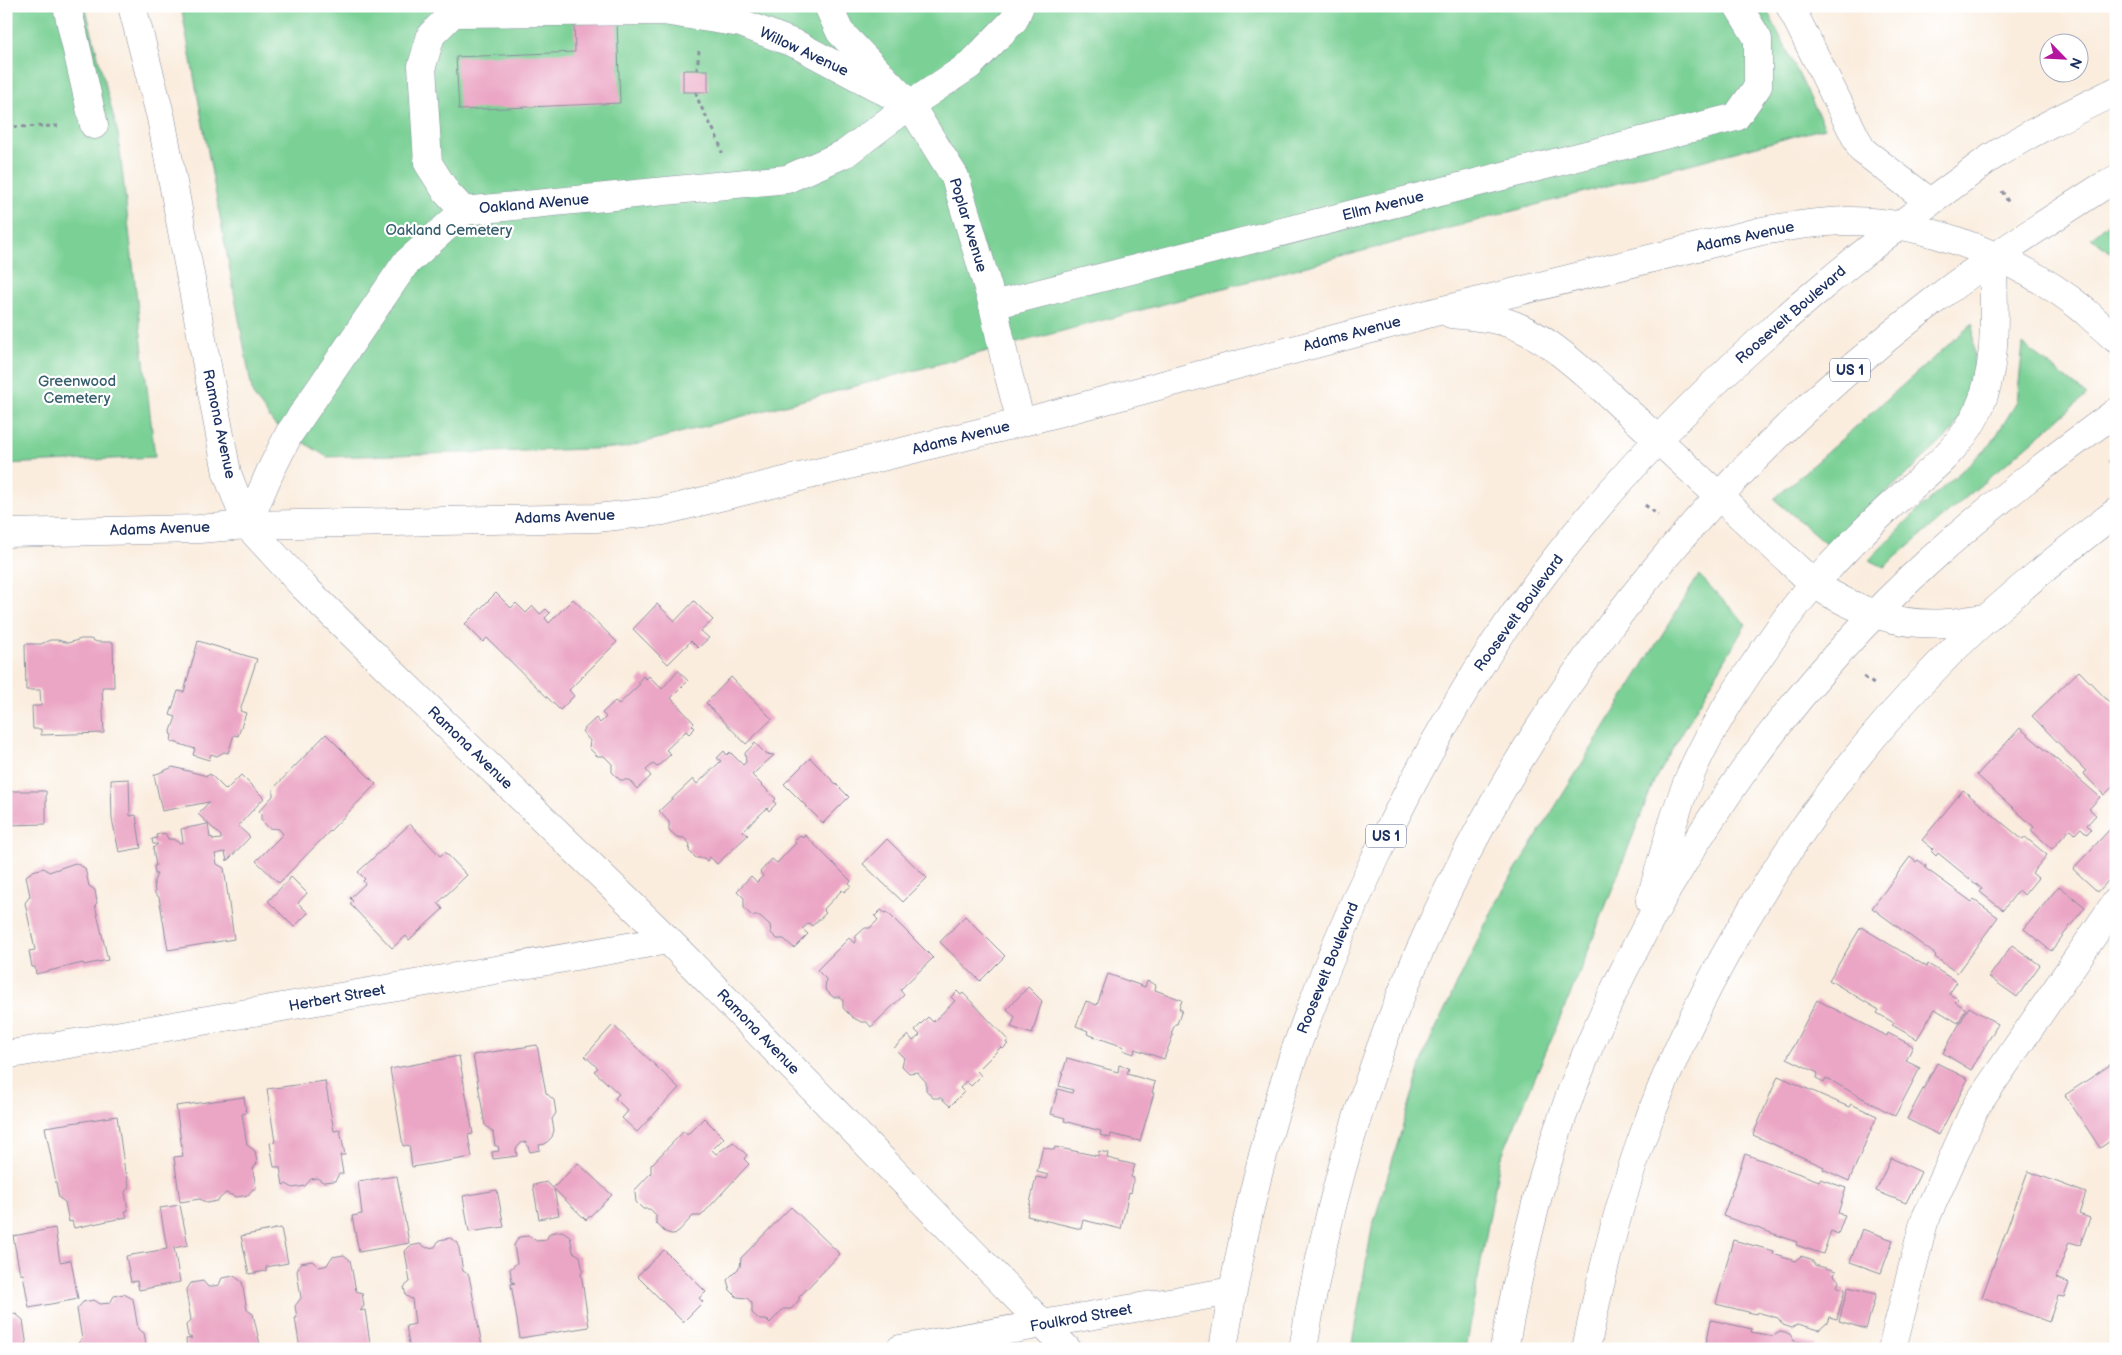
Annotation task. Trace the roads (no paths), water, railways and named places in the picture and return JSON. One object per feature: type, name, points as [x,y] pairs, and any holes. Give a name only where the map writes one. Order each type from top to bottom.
[{"type":"main road","points":[[67,6],[94,125]]},
{"type":"main road","name":"Ramona Avenue","points":[[132,6],[161,118],[227,473],[247,525],[304,586],[668,940],[1067,1349]]},
{"type":"main road","name":"Poplar Avenue","points":[[828,6],[840,32],[910,105],[955,177],[993,305],[1021,422]]},
{"type":"main road","name":"Oakland AVenue","points":[[247,525],[289,434],[405,264],[464,211],[787,179],[846,153],[910,105],[970,64],[1014,20],[1020,6]]},
{"type":"main road","name":"Ellm Avenue","points":[[993,305],[1736,116],[1758,86],[1758,39],[1738,6]]},
{"type":"main road","points":[[1790,6],[1862,150],[1930,202]]},
{"type":"main road","points":[[452,10],[431,34],[422,66],[428,163],[447,193],[464,211]]},
{"type":"main road","name":"Willow Avenue","points":[[452,10],[663,11],[740,23],[798,45],[910,105]]},
{"type":"main road","name":"Roosevelt Boulevard","points":[[1223,1349],[1232,1291],[1261,1161],[1301,1034],[1335,946],[1421,765],[1498,639],[1579,531],[1617,484],[1738,360],[1791,313],[1897,225],[1991,156],[2116,91]]},
{"type":"main road","name":"US 1","points":[[1303,1349],[1309,1312],[1338,1180],[1357,1114],[1404,985],[1432,923],[1493,805],[1529,743],[1561,694],[1623,610],[1682,537],[1781,432],[1848,372],[1929,304],[1993,256],[2100,188],[2116,180]]},
{"type":"main road","name":"Adams Avenue","points":[[6,533],[247,525],[596,518],[663,512],[1021,422],[1435,312],[1796,225],[1847,221],[1897,225],[1945,238],[1993,256],[2040,280],[2084,310],[2116,339]]},
{"type":"main road","points":[[1634,950],[1692,771],[1714,726],[1784,621],[1814,584],[1869,526],[1949,452],[1977,414],[1991,370],[1993,348],[1993,256]]},
{"type":"main road","points":[[1435,312],[1479,316],[1508,323],[1537,337],[1567,358],[1814,584],[1842,602],[1874,615],[1910,622],[1946,624],[1989,617]]},
{"type":"main road","points":[[1504,1349],[1515,1293],[1545,1173],[1585,1059],[1634,950],[1694,847],[1761,749],[1816,679],[1874,615],[1924,565],[1978,517],[2116,412]]},
{"type":"main road","points":[[1586,1349],[1622,1197],[1660,1090],[1683,1040],[1734,941],[1793,844],[1859,756],[1903,704],[1945,659],[2035,576],[2116,512]]},
{"type":"main road","points":[[1892,1349],[1924,1222],[1975,1108],[2116,902]]},
{"type":"main road","name":"Herbert Street","points":[[6,1055],[668,940]]},
{"type":"main road","name":"Foulkrod Street","points":[[900,1349],[1232,1291]]},
{"type":"park label","name":"Oakland Cemetery","points":[[449,230]]},
{"type":"park label","name":"Greenwood Cemetery","points":[[77,390]]}]
